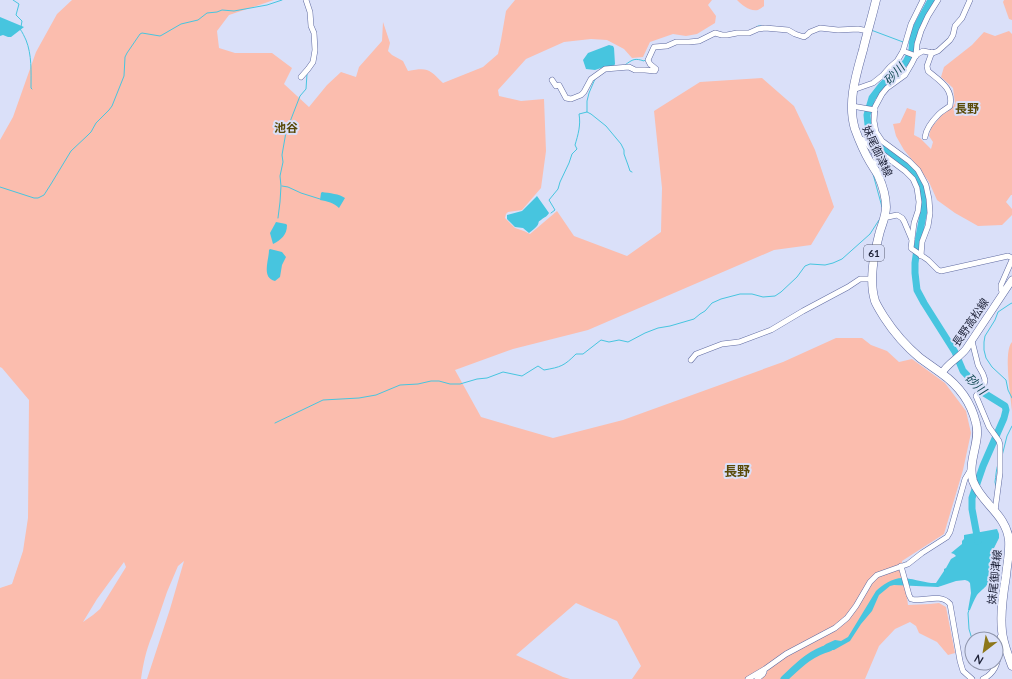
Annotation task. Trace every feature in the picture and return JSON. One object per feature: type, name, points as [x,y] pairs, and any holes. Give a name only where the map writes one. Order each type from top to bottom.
[{"type":"main road","name":"妹尾御津線","points":[[876,0],[853,90],[852,106],[852,117],[855,128],[869,161],[878,174],[883,188],[886,206],[874,252],[872,268],[875,301],[884,318],[913,352],[952,381],[961,391],[974,415],[978,432],[971,468],[972,478],[979,492],[1003,522],[1008,539],[1008,556],[1001,611],[1002,631]]},
{"type":"main road","name":"長野高松線","points":[[942,373],[946,366],[962,355],[1012,280]]},
{"type":"main road","name":"妹尾御津線","points":[[1004,641],[1012,666]]},
{"type":"street","points":[[301,77],[308,69],[314,58],[316,41],[306,0]]},
{"type":"street","points":[[853,90],[873,83],[897,61],[903,51],[911,24],[923,0]]},
{"type":"street","points":[[916,55],[917,44],[921,31],[938,0]]},
{"type":"street","points":[[921,256],[922,242],[928,226],[930,213],[930,199],[926,185],[918,170],[879,137],[876,132],[874,120],[875,107],[882,94],[905,74],[916,55],[923,50],[932,52],[938,51],[950,40],[955,26],[962,18],[970,0]]},
{"type":"street","points":[[552,80],[556,86],[559,85],[566,98],[571,99],[581,95],[591,79],[602,70],[629,67],[635,70],[655,71],[656,69],[648,60],[654,47],[676,42],[699,41],[715,33],[722,35],[749,33],[765,28],[788,30],[804,37],[810,32],[820,28],[838,30],[858,29],[868,31]]},
{"type":"street","points":[[903,51],[916,55]]},
{"type":"street","points":[[926,137],[926,133],[939,113],[950,106],[951,102],[949,90],[928,71],[927,66],[932,52]]},
{"type":"street","points":[[852,106],[875,110]]},
{"type":"street","points":[[859,138],[864,140],[874,152],[876,160],[874,169]]},
{"type":"street","points":[[874,152],[881,154],[906,171],[913,179],[917,188],[919,202],[914,223],[911,248],[928,260],[936,269],[941,271],[1010,256],[1012,260],[1000,288],[1002,294]]},
{"type":"street","points":[[884,216],[888,217],[897,215],[902,218],[912,240]]},
{"type":"street","points":[[691,360],[696,354],[722,344],[739,342],[771,330],[860,279],[872,279]]},
{"type":"street","points":[[972,341],[978,365],[984,377],[984,382],[976,396],[989,427],[999,441],[1000,445],[995,511]]},
{"type":"street","points":[[748,679],[765,670],[786,654],[835,628],[847,618],[873,578],[877,575],[913,560],[947,537],[950,532],[965,480],[971,468]]},
{"type":"street","points":[[901,566],[912,599],[919,600],[938,598],[947,601],[950,604],[963,672],[972,679]]},
{"type":"street","points":[[757,679],[765,670]]},
{"type":"street","points":[[983,679],[990,675],[993,671]]},
{"type":"shaded area","points":[[72,0],[274,0],[229,15],[217,31],[219,48],[235,53],[272,53],[292,68],[284,84],[309,107],[327,85],[341,72],[356,77],[359,67],[382,41],[383,22],[390,43],[388,51],[403,61],[408,71],[420,69],[428,70],[443,83],[483,67],[498,54],[506,11],[515,0],[712,0],[708,5],[716,16],[715,23],[697,34],[686,36],[673,34],[650,42],[643,57],[632,58],[624,49],[607,40],[591,39],[564,42],[526,59],[498,90],[499,96],[521,101],[544,99],[546,151],[541,188],[522,210],[508,212],[505,218],[515,228],[530,234],[557,211],[574,236],[627,256],[661,232],[662,188],[654,111],[700,82],[762,78],[794,106],[815,150],[834,207],[811,245],[774,250],[588,330],[513,349],[455,370],[481,417],[553,438],[623,420],[783,362],[836,338],[862,338],[871,345],[887,351],[899,362],[912,359],[945,383],[966,411],[971,433],[963,470],[944,534],[902,561],[908,605],[939,603],[946,607],[955,653],[948,655],[937,642],[919,633],[916,626],[910,622],[895,629],[879,646],[865,679],[632,679],[641,666],[617,621],[576,603],[516,655],[570,679],[147,679],[184,561],[178,566],[167,592],[146,652],[141,679],[0,679],[0,588],[12,584],[23,551],[28,518],[29,400],[0,367],[0,140],[13,117],[36,52],[57,14]],"holes":[[[124,562],[126,567],[100,609],[83,622],[97,599]]]},
{"type":"shaded area","points":[[737,0],[764,0],[764,6],[758,10],[752,10]]},
{"type":"shaded area","points":[[1004,0],[1012,0],[1012,20],[1009,19],[1003,2]]},
{"type":"shaded area","points":[[1009,31],[1012,34],[1012,195],[1006,202],[1012,209],[1012,215],[1002,225],[978,226],[955,213],[937,200],[929,182],[904,150],[896,136],[893,124],[900,123],[907,108],[916,111],[914,135],[920,138],[931,149],[933,142],[929,136],[931,128],[942,115],[952,108],[955,103],[953,88],[941,77],[944,67],[972,45],[984,32],[995,36]]},
{"type":"shaded area","points":[[1012,342],[1012,411],[1008,355],[1009,347]]},
{"type":"water","points":[[0,17],[24,27],[11,37],[3,35],[0,36]]},
{"type":"water","points":[[609,45],[613,46],[614,48],[614,66],[595,70],[586,69],[583,60],[588,53]]},
{"type":"water","points":[[322,192],[345,198],[339,208],[330,202],[320,200]]},
{"type":"water","points":[[537,196],[549,213],[539,221],[537,226],[529,233],[523,228],[515,227],[507,219],[507,215],[522,211]]},
{"type":"water","points":[[276,222],[286,224],[287,229],[283,237],[273,244],[270,233]]},
{"type":"water","points":[[270,249],[282,252],[286,257],[282,265],[280,277],[275,281],[268,276],[267,273],[267,263]]},
{"type":"water","points":[[997,529],[999,538],[993,550],[992,565],[989,571],[990,576],[988,583],[977,595],[970,610],[968,610],[971,593],[970,583],[965,580],[956,581],[938,587],[890,586],[879,595],[872,611],[850,641],[834,650],[821,651],[820,649],[826,644],[835,640],[841,641],[848,637],[876,591],[881,586],[899,578],[936,583],[951,559],[956,556],[951,553],[962,544],[964,535]]},
{"type":"waterway","points":[[13,0],[19,4],[16,15],[22,21],[21,27]]},
{"type":"waterway","points":[[0,187],[34,198],[44,195],[71,151],[91,132],[96,123],[112,106],[124,76],[125,57],[140,34],[160,36],[181,24],[198,20],[207,13],[222,10],[234,11],[267,5],[282,0]]},
{"type":"waterway","name":"砂川","points":[[931,0],[916,28],[913,37],[912,50],[906,62],[882,85],[872,98],[867,115],[870,132],[875,141],[912,171],[923,194],[924,210],[915,263],[917,290],[955,352],[963,371],[984,393],[1005,406],[1006,410],[1004,418],[983,466],[972,498],[972,509],[978,541]]},
{"type":"waterway","points":[[755,28],[761,26]]},
{"type":"waterway","points":[[20,29],[26,40],[29,52],[32,89]]},
{"type":"waterway","points":[[871,30],[903,42]]},
{"type":"waterway","points":[[625,65],[630,61],[645,60]]},
{"type":"waterway","points":[[278,218],[281,186],[280,176],[286,132],[300,96],[306,89],[307,74]]},
{"type":"waterway","points":[[551,213],[555,210],[549,200],[558,189],[572,154],[577,149],[575,145],[578,134],[579,114],[587,112],[587,101],[595,79]]},
{"type":"waterway","points":[[587,112],[606,126],[621,144],[630,171],[632,172]]},
{"type":"waterway","name":"砂川","points":[[873,148],[875,141]]},
{"type":"waterway","points":[[873,174],[882,207]]},
{"type":"waterway","points":[[282,186],[320,199]]},
{"type":"waterway","points":[[275,423],[323,400],[359,398],[376,395],[400,385],[418,384],[431,381],[460,384],[487,378],[503,372],[522,376],[538,366],[544,370],[554,368],[565,364],[576,354],[583,354],[601,340],[609,342],[619,340],[628,342],[658,328],[694,319],[705,311],[712,303],[721,299],[740,294],[752,294],[763,297],[775,296],[797,277],[805,266],[810,264],[825,265],[842,259],[870,234],[879,220]]},
{"type":"waterway","points":[[1012,303],[998,312],[985,336],[984,342],[986,358],[992,367],[1006,380],[1008,390],[1012,398]]},
{"type":"waterway","points":[[1002,456],[1007,436],[1012,426]]},
{"type":"waterway","points":[[996,486],[995,482],[998,464]]},
{"type":"waterway","points":[[969,610],[970,631]]},
{"type":"waterway","name":"砂川","points":[[784,679],[810,657],[829,648]]},
{"type":"district","name":"長野","points":[[967,108]]},
{"type":"district","name":"池谷","points":[[286,127]]},
{"type":"district","name":"長野","points":[[737,471]]}]
